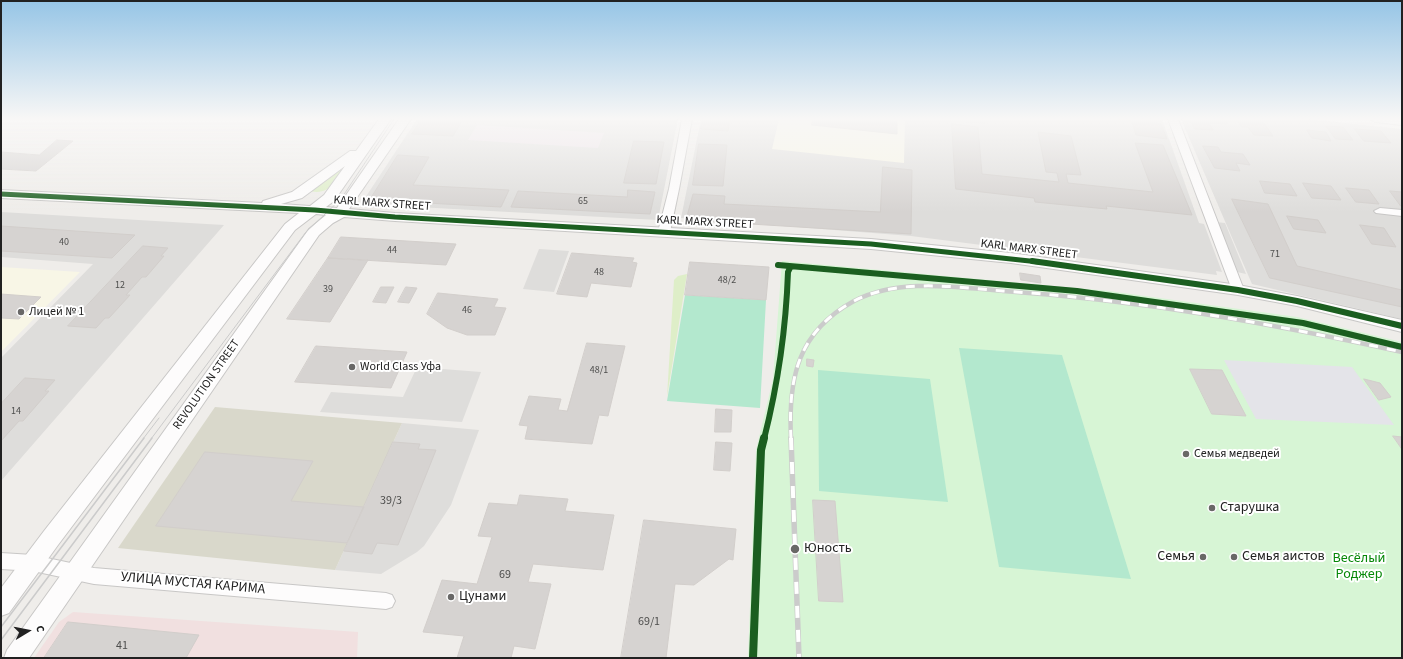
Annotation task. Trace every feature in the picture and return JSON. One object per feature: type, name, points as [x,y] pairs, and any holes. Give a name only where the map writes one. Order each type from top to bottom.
[{"type":"street","points":[[258,207],[297,195],[344,162],[358,150]]},
{"type":"street","points":[[1,606],[290,228],[329,198],[364,150]]},
{"type":"street","name":"REVOLUTION STREET","points":[[15,658],[314,232],[328,220],[339,214],[383,150]]},
{"type":"street","points":[[664,232],[681,150]]},
{"type":"street","points":[[1185,150],[1238,290]]},
{"type":"street","name":"KARL MARX STREET","points":[[1,194],[314,210],[339,214],[871,244],[947,251],[1011,258],[1238,290],[1297,301],[1402,326]]},
{"type":"street","points":[[1380,211],[1402,213]]},
{"type":"street","name":"УЛИЦА МУСТАЯ КАРИМА","points":[[1,561],[33,563],[94,576],[386,601]]},
{"type":"shaded area","points":[[397,150],[672,150],[658,220],[361,204]]},
{"type":"shaded area","points":[[695,150],[1173,150],[1199,223],[1204,224],[1222,272],[1216,271],[1217,275],[911,236],[681,218]]},
{"type":"shaded area","points":[[779,150],[904,150],[904,163]]},
{"type":"shaded area","points":[[1194,150],[1402,150],[1402,319],[1252,284]]},
{"type":"shaded area","points":[[1,212],[224,225],[1,481],[1,358],[93,264],[1,257]]},
{"type":"shaded area","points":[[1216,222],[1225,223],[1246,274],[1237,272]]},
{"type":"shaded area","points":[[539,249],[569,251],[554,292],[523,289]]},
{"type":"shaded area","name":"Лицей № 1","points":[[1,267],[80,272],[1,352]]},
{"type":"shaded area","points":[[1224,360],[1352,367],[1394,425],[1256,419]]},
{"type":"shaded area","points":[[417,367],[481,372],[462,422],[320,412],[331,392],[403,397]]},
{"type":"shaded area","points":[[215,407],[402,423],[335,570],[118,548]]},
{"type":"shaded area","points":[[402,423],[479,430],[451,505],[424,546],[417,552],[381,574],[335,570]]},
{"type":"shaded area","points":[[73,612],[358,632],[357,658],[34,658],[59,622]]},
{"type":"green space","points":[[347,165],[336,181],[328,189],[317,192],[310,191]]},
{"type":"green space","name":"Весёлый Роджер","points":[[782,261],[1109,291],[1297,317],[1402,342],[1402,658],[748,658],[756,450],[773,379]]},
{"type":"green space","points":[[687,274],[667,397],[674,280],[678,276]]},
{"type":"green space","points":[[685,295],[766,300],[760,408],[667,401]]},
{"type":"green space","points":[[959,348],[1062,355],[1131,579],[999,567]]},
{"type":"green space","points":[[818,370],[930,379],[948,502],[819,491]]},
{"type":"building","points":[[45,150],[62,150],[36,171],[1,169],[1,152],[39,155]]},
{"type":"building","points":[[632,150],[663,150],[656,184],[624,183]]},
{"type":"building","points":[[698,150],[727,150],[723,186],[693,185]]},
{"type":"building","points":[[954,150],[980,150],[982,174],[1059,182],[1057,173],[1046,172],[1042,150],[1075,150],[1081,175],[1066,174],[1068,183],[1153,192],[1137,150],[1165,150],[1192,215],[1106,206],[1107,209],[1035,202],[1034,198],[956,189]]},
{"type":"building","points":[[1205,150],[1220,150],[1221,152],[1243,154],[1250,165],[1236,163],[1240,171],[1215,168]]},
{"type":"building","points":[[398,155],[429,157],[413,185],[509,190],[501,207],[370,200]]},
{"type":"building","points":[[883,167],[912,170],[911,234],[686,220],[693,194],[725,196],[724,204],[880,212]]},
{"type":"building","points":[[1260,181],[1290,184],[1297,196],[1265,193]]},
{"type":"building","points":[[1303,183],[1331,186],[1341,200],[1312,198]]},
{"type":"building","points":[[1346,188],[1369,190],[1379,204],[1356,202]]},
{"type":"building","points":[[628,190],[655,192],[650,214],[511,207],[518,191],[627,197]]},
{"type":"building","points":[[1390,191],[1402,192],[1402,206],[1401,206]]},
{"type":"building","points":[[1232,199],[1268,204],[1297,266],[1402,290],[1402,307],[1270,278]]},
{"type":"building","points":[[1287,216],[1318,220],[1326,233],[1294,229]]},
{"type":"building","points":[[1360,225],[1384,228],[1396,247],[1372,244]]},
{"type":"building","points":[[1,226],[135,235],[112,258],[1,251]]},
{"type":"building","points":[[341,237],[456,244],[446,265],[328,258]]},
{"type":"building","points":[[143,246],[168,248],[161,256],[164,256],[146,277],[142,277],[126,295],[130,295],[109,318],[105,318],[96,328],[68,326]]},
{"type":"building","points":[[572,253],[634,258],[632,262],[637,263],[631,287],[591,283],[587,297],[557,294]]},
{"type":"building","points":[[328,258],[368,260],[330,322],[287,319]]},
{"type":"building","points":[[690,262],[769,267],[766,300],[685,295]]},
{"type":"building","points":[[1020,273],[1040,276],[1041,283],[1021,280]]},
{"type":"building","points":[[381,287],[394,287],[386,303],[373,302]]},
{"type":"building","points":[[406,287],[417,288],[409,303],[398,302]]},
{"type":"building","points":[[438,293],[498,299],[494,307],[506,308],[495,335],[467,335],[447,328],[427,314]]},
{"type":"building","points":[[1,294],[41,297],[19,319],[1,318]]},
{"type":"building","points":[[587,343],[625,346],[608,416],[599,415],[592,444],[525,439],[528,426],[519,425],[529,396],[561,399],[558,410],[567,411]]},
{"type":"building","name":"World Class Уфа","points":[[316,346],[407,352],[391,388],[295,382]]},
{"type":"building","points":[[807,359],[814,360],[813,367],[807,366]]},
{"type":"building","points":[[1190,369],[1222,370],[1246,416],[1212,414]]},
{"type":"building","points":[[25,378],[55,380],[45,391],[49,391],[23,421],[19,421],[1,441],[1,404]]},
{"type":"building","points":[[1364,379],[1380,383],[1391,397],[1379,400]]},
{"type":"building","points":[[716,409],[732,410],[731,432],[715,432]]},
{"type":"building","points":[[1393,436],[1402,437],[1402,449]]},
{"type":"building","points":[[393,442],[420,444],[418,449],[436,450],[398,545],[377,543],[372,554],[344,551]]},
{"type":"building","points":[[716,442],[732,443],[730,471],[714,470]]},
{"type":"building","points":[[205,452],[313,461],[291,501],[364,507],[347,543],[156,526]]},
{"type":"building","points":[[520,495],[568,499],[565,511],[614,515],[603,570],[533,564],[528,582],[551,584],[535,649],[514,646],[511,658],[457,658],[464,636],[423,632],[442,580],[477,584],[492,537],[478,536],[489,503],[517,505]]},
{"type":"building","points":[[813,500],[835,501],[843,602],[819,601]]},
{"type":"building","points":[[644,520],[736,529],[733,560],[729,559],[694,585],[675,584],[666,658],[621,658]]},
{"type":"building","points":[[68,622],[199,635],[186,658],[44,658]]},
{"type":"tram line","points":[[151,439],[306,232],[341,199],[374,150]]},
{"type":"tram line","points":[[143,439],[159,418]]},
{"type":"tram line","points":[[1,627],[144,438]]},
{"type":"tram line","points":[[1,640],[152,438]]},
{"type":"railway","points":[[791,438],[792,396],[795,377],[800,359],[808,342],[820,327],[835,313],[854,301],[889,289],[946,286],[1104,300],[1253,322],[1402,352]]},
{"type":"railway","points":[[791,438],[799,658]]},
{"type":"cycle path","points":[[1,194],[315,210],[395,217],[871,244],[1011,258],[1238,290],[1297,301],[1402,326]]},
{"type":"cycle path","points":[[778,265],[1077,291],[1303,323],[1402,347]]},
{"type":"cycle path","points":[[753,658],[761,450],[772,406],[782,351],[787,306],[788,272],[790,268]]},
{"type":"place","name":"Лицей № 1","points":[[21,312]]},
{"type":"place","name":"World Class Уфа","points":[[352,367]]},
{"type":"place","name":"Семья медведей","points":[[1186,454]]},
{"type":"place","name":"Старушка","points":[[1212,508]]},
{"type":"place","name":"Юность","points":[[795,549]]},
{"type":"place","name":"Семья","points":[[1203,557]]},
{"type":"place","name":"Семья аистов","points":[[1234,557]]},
{"type":"place","name":"Цунами","points":[[451,597]]}]
